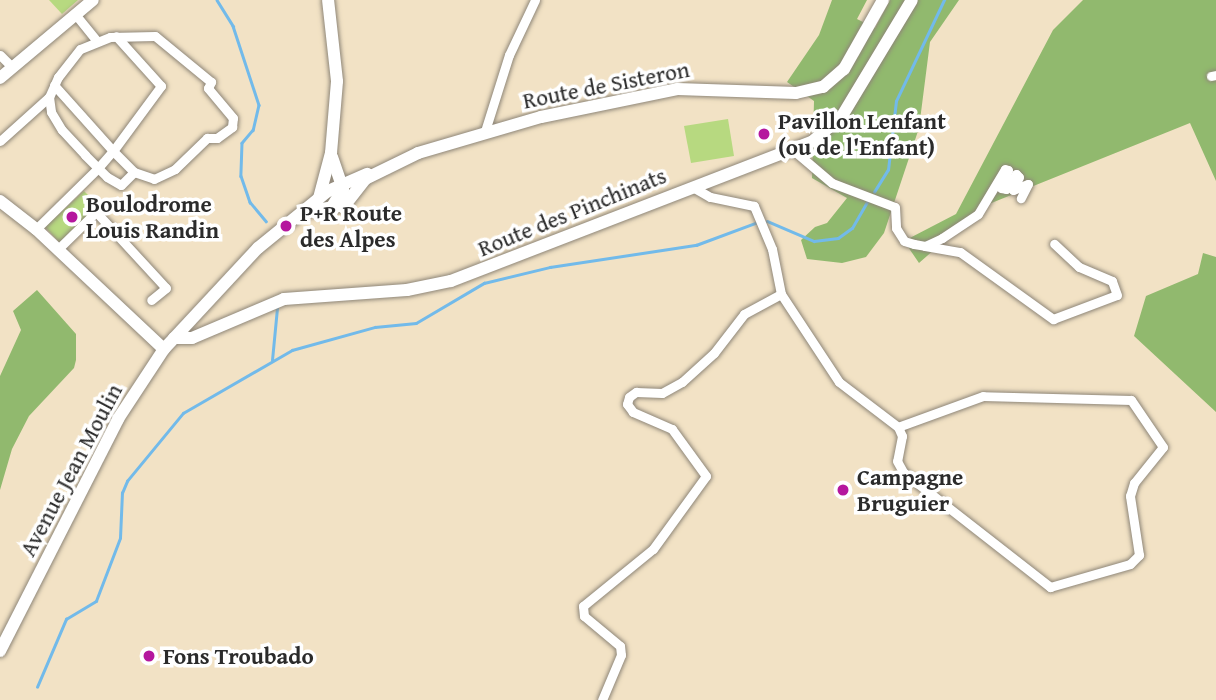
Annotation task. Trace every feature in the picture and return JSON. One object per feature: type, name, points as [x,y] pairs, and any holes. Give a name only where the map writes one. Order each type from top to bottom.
[{"type":"main road","points":[[0,78],[93,0]]},
{"type":"main road","points":[[328,0],[337,81],[331,153],[324,191],[342,192],[331,153]]},
{"type":"main road","name":"Route de Sisteron","points":[[305,212],[381,170],[485,131],[677,89],[814,90],[831,83],[845,69],[883,0]]},
{"type":"main road","name":"Route des Pinchinats","points":[[174,338],[192,338],[268,303],[284,299],[407,290],[451,281],[813,141],[842,117],[912,0]]},
{"type":"main road","name":"Route de Sisteron","points":[[342,192],[381,170]]},
{"type":"main road","name":"Route de Sisteron","points":[[164,349],[235,268],[305,212],[324,191]]},
{"type":"main road","points":[[0,201],[36,229],[164,349]]},
{"type":"main road","name":"Avenue Jean Moulin","points":[[0,650],[118,419],[164,349]]},
{"type":"street","points":[[485,131],[509,55],[535,0]]},
{"type":"street","points":[[75,14],[96,40]]},
{"type":"street","points":[[36,229],[113,151],[160,86],[116,36]]},
{"type":"street","points":[[0,141],[49,97],[54,85],[66,63],[96,40],[116,36],[161,38],[211,82],[208,88],[234,122],[228,132],[207,138],[163,176],[146,178],[134,172],[113,151],[54,85]]},
{"type":"street","points":[[0,55],[12,67]]},
{"type":"street","points":[[49,97],[51,112],[62,130],[98,168],[118,185],[134,172]]},
{"type":"street","points":[[792,149],[832,183],[895,207],[896,228],[904,241],[960,252],[1045,317],[1053,319],[1117,295],[1112,281],[1079,267],[1054,244]]},
{"type":"street","points":[[925,246],[978,214],[1004,169],[1008,170],[1001,188],[1006,189],[1016,174],[1020,177],[1013,190],[1028,184],[1021,198]]},
{"type":"street","points":[[693,187],[710,197],[754,206],[772,249],[781,293],[839,382],[898,427],[902,436],[897,461],[903,472],[1050,587],[1130,564],[1139,555],[1130,496],[1134,483],[1163,447],[1131,400],[983,396],[898,427]]},
{"type":"street","points":[[57,250],[96,212],[166,288],[151,300]]},
{"type":"street","points":[[602,700],[621,655],[620,646],[584,616],[583,606],[653,549],[706,476],[672,429],[633,412],[627,404],[629,397],[636,392],[662,393],[682,382],[713,354],[744,314],[781,293]]},
{"type":"green space","points":[[49,0],[78,0],[62,14]]},
{"type":"green space","points":[[832,0],[867,0],[857,19],[875,28],[890,0],[959,0],[930,42],[919,128],[884,233],[866,257],[842,263],[807,259],[801,240],[815,227],[827,223],[847,198],[812,178],[814,101],[787,82],[819,35]]},
{"type":"green space","points":[[1083,0],[1216,0],[1216,181],[1190,123],[984,206],[919,263],[904,241],[956,214],[1053,30]]},
{"type":"green space","points":[[728,119],[734,156],[691,163],[684,126]]},
{"type":"green space","name":"Boulodrome Louis Randin","points":[[84,191],[100,207],[60,243],[45,227]]},
{"type":"green space","points":[[1203,253],[1216,257],[1216,412],[1134,336],[1146,296],[1198,274]]},
{"type":"green space","points":[[37,290],[76,334],[76,360],[74,368],[29,416],[12,449],[0,490],[0,376],[21,330],[13,311]]},
{"type":"waterway","points":[[217,0],[233,26],[259,105],[253,130],[242,143],[241,176],[250,202],[266,221]]},
{"type":"waterway","points":[[874,192],[888,170],[896,101],[944,0]]},
{"type":"waterway","points":[[767,221],[814,241],[838,238],[852,228],[869,198]]},
{"type":"waterway","points":[[37,687],[66,619],[96,601],[120,538],[122,493],[127,481],[183,413],[292,350],[375,327],[416,323],[484,283],[550,267],[696,245],[755,223]]},
{"type":"waterway","points":[[272,360],[277,308]]},
{"type":"place","name":"Pavillon Lenfant (ou de l'Enfant)","points":[[764,134]]},
{"type":"place","name":"Boulodrome Louis Randin","points":[[72,217]]},
{"type":"place","name":"P+R Route des Alpes","points":[[286,226]]},
{"type":"place","name":"Campagne Bruguier","points":[[843,490]]},
{"type":"place","name":"Fons Troubado","points":[[149,656]]}]
